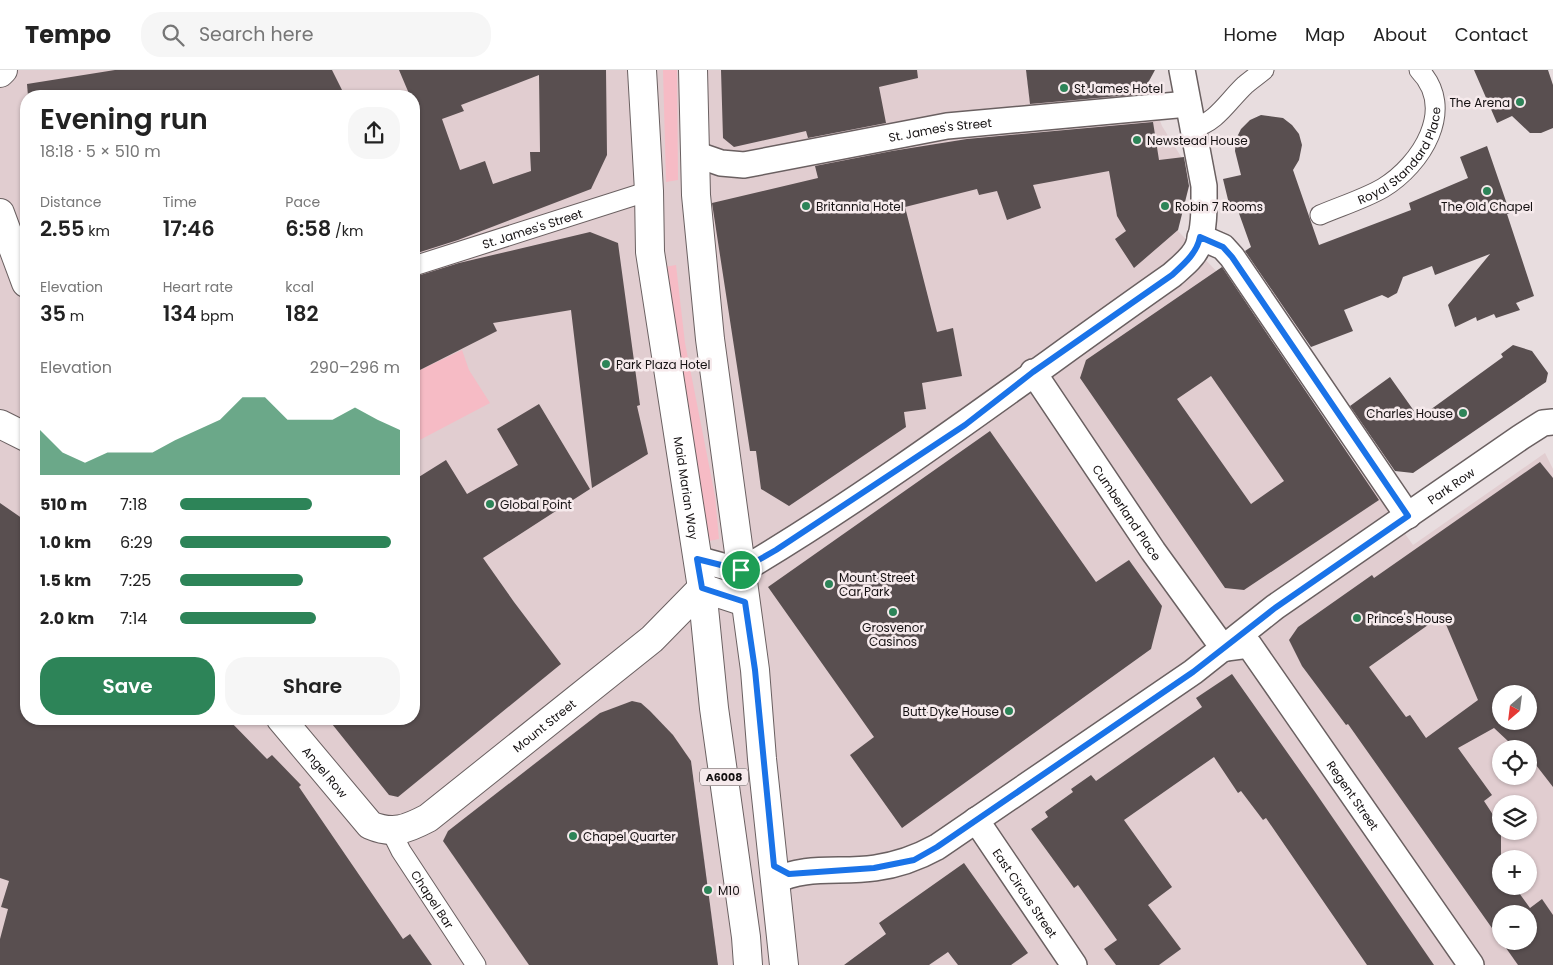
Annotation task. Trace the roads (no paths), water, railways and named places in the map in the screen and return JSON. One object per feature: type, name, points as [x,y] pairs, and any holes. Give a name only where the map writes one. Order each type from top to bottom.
[{"type":"main road","points":[[0,73],[3,70]]},
{"type":"main road","name":"Maid Marian Way","points":[[642,70],[649,191],[650,252],[702,588],[714,708],[746,937],[748,965]]},
{"type":"main road","points":[[693,70],[696,195],[710,339],[745,602],[702,588]]},
{"type":"main road","points":[[0,212],[20,267]]},
{"type":"main road","points":[[0,424],[20,434]]},
{"type":"main road","name":"Mount Street","points":[[380,828],[409,828],[428,818],[652,639],[702,588]]},
{"type":"main road","name":"A6008","points":[[745,602],[755,670],[762,759],[780,874],[784,965]]},
{"type":"main road","name":"Angel Row","points":[[286,725],[380,828]]},
{"type":"street","points":[[697,559],[741,570],[776,550],[965,425],[1033,372],[1172,275],[1187,261],[1198,246],[1204,186],[1200,156],[1182,70]]},
{"type":"street","points":[[1193,128],[1204,125],[1221,112],[1245,85],[1264,70]]},
{"type":"street","name":"Royal Standard Place","points":[[1320,215],[1385,187],[1399,176],[1426,145],[1433,130],[1435,112],[1432,92],[1419,70]]},
{"type":"street","name":"St. James's Street","points":[[695,154],[721,163],[744,165],[947,126],[1188,104]]},
{"type":"street","name":"St. James's Street","points":[[420,264],[649,191]]},
{"type":"street","points":[[1200,237],[1223,247],[1232,257],[1408,516]]},
{"type":"street","name":"Cumberland Place","points":[[1033,372],[1154,551],[1216,638],[1226,648]]},
{"type":"street","name":"Park Row","points":[[780,874],[874,868],[914,860],[937,847],[1226,648],[1275,608],[1521,437],[1544,424],[1553,422]]},
{"type":"street","name":"Regent Street","points":[[1226,648],[1249,645],[1471,965]]},
{"type":"street","name":"East Circus Street","points":[[976,820],[1074,965]]},
{"type":"street","name":"Chapel Bar","points":[[380,828],[401,851],[476,965]]},
{"type":"place","name":"St James Hotel","points":[[1064,88]]},
{"type":"place","name":"The Arena","points":[[1520,102]]},
{"type":"place","name":"Newstead House","points":[[1137,140]]},
{"type":"place","name":"The Old Chapel","points":[[1487,191]]},
{"type":"place","name":"Britannia Hotel","points":[[806,206]]},
{"type":"place","name":"Robin 7 Rooms","points":[[1165,206]]},
{"type":"place","name":"Park Plaza Hotel","points":[[606,364]]},
{"type":"place","name":"Charles House","points":[[1463,413]]},
{"type":"place","name":"Global Point","points":[[490,504]]},
{"type":"place","name":"Mount Street Car Park","points":[[829,584]]},
{"type":"place","name":"Grosvenor Casinos","points":[[893,612]]},
{"type":"place","name":"Prince's House","points":[[1357,618]]},
{"type":"place","name":"Butt Dyke House","points":[[1009,711]]},
{"type":"place","name":"Chapel Quarter","points":[[573,836]]},
{"type":"place","name":"M10","points":[[708,890]]}]
